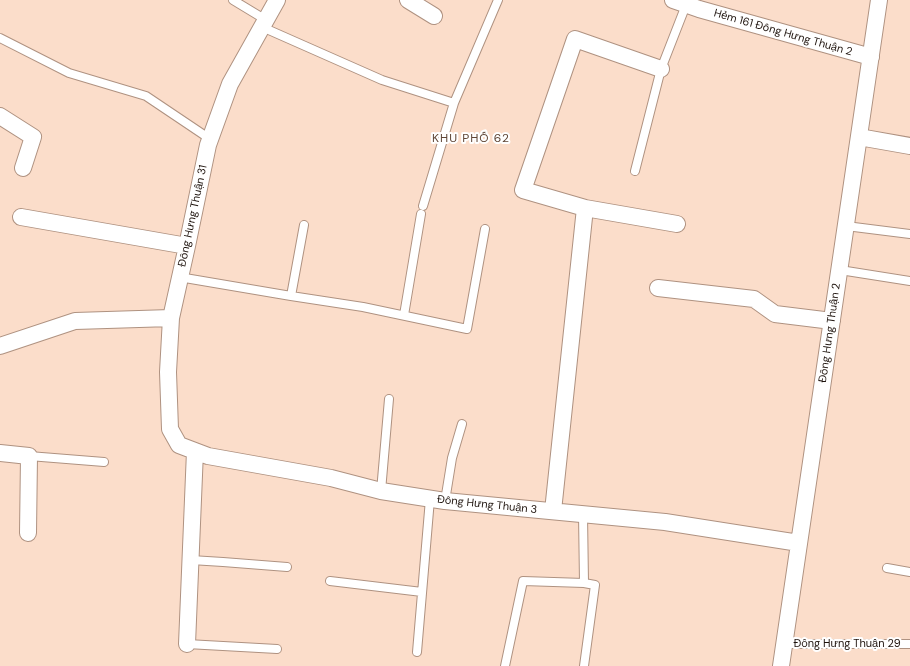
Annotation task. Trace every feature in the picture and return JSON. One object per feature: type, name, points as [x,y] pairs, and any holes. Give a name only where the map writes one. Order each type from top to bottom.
[{"type":"street","name":"Đông Hưng Thuận 31","points":[[179,445],[170,429],[168,372],[171,318],[208,145],[230,84],[277,0]]},
{"type":"street","points":[[408,0],[434,16]]},
{"type":"street","name":"Đông Hưng Thuận 2","points":[[781,666],[879,0]]},
{"type":"street","name":"Hẻm 161 Đông Hưng Thuận 2","points":[[679,2],[699,9],[871,57]]},
{"type":"street","points":[[661,69],[575,39],[523,190],[584,208],[677,224]]},
{"type":"street","points":[[0,116],[32,137],[23,168]]},
{"type":"street","points":[[860,137],[910,146]]},
{"type":"street","points":[[553,511],[584,208]]},
{"type":"street","points":[[21,217],[187,246]]},
{"type":"street","points":[[658,288],[754,299],[775,314],[832,321]]},
{"type":"street","points":[[0,346],[75,321],[171,318]]},
{"type":"street","name":"Đông Hưng Thuận 3","points":[[179,445],[208,456],[331,478],[381,491],[438,500],[665,522],[799,543]]},
{"type":"street","points":[[187,644],[195,451]]},
{"type":"street","points":[[0,453],[29,456],[28,533]]},
{"type":"lane","points":[[233,0],[264,24],[382,80],[454,103]]},
{"type":"lane","points":[[404,315],[422,210],[454,103],[498,0]]},
{"type":"lane","points":[[635,171],[679,2]]},
{"type":"lane","points":[[0,38],[69,73],[146,96],[210,139]]},
{"type":"lane","points":[[290,296],[304,225]]},
{"type":"lane","points":[[846,226],[910,234]]},
{"type":"lane","points":[[179,277],[363,307],[467,328],[486,228]]},
{"type":"lane","points":[[840,270],[910,281]]},
{"type":"lane","points":[[381,491],[389,399]]},
{"type":"lane","points":[[417,652],[422,592],[438,500],[462,424]]},
{"type":"lane","points":[[29,456],[104,462]]},
{"type":"lane","points":[[583,514],[584,583]]},
{"type":"lane","points":[[191,560],[287,567]]},
{"type":"lane","points":[[888,568],[910,572]]},
{"type":"lane","points":[[330,581],[422,592]]},
{"type":"lane","points":[[505,666],[523,581],[584,583],[595,585],[584,666]]},
{"type":"lane","points":[[187,644],[277,649]]},
{"type":"lane","name":"Đông Hưng Thuận 29","points":[[784,644],[910,644]]},
{"type":"district","name":"KHU PHỐ 62","points":[[471,139]]}]
